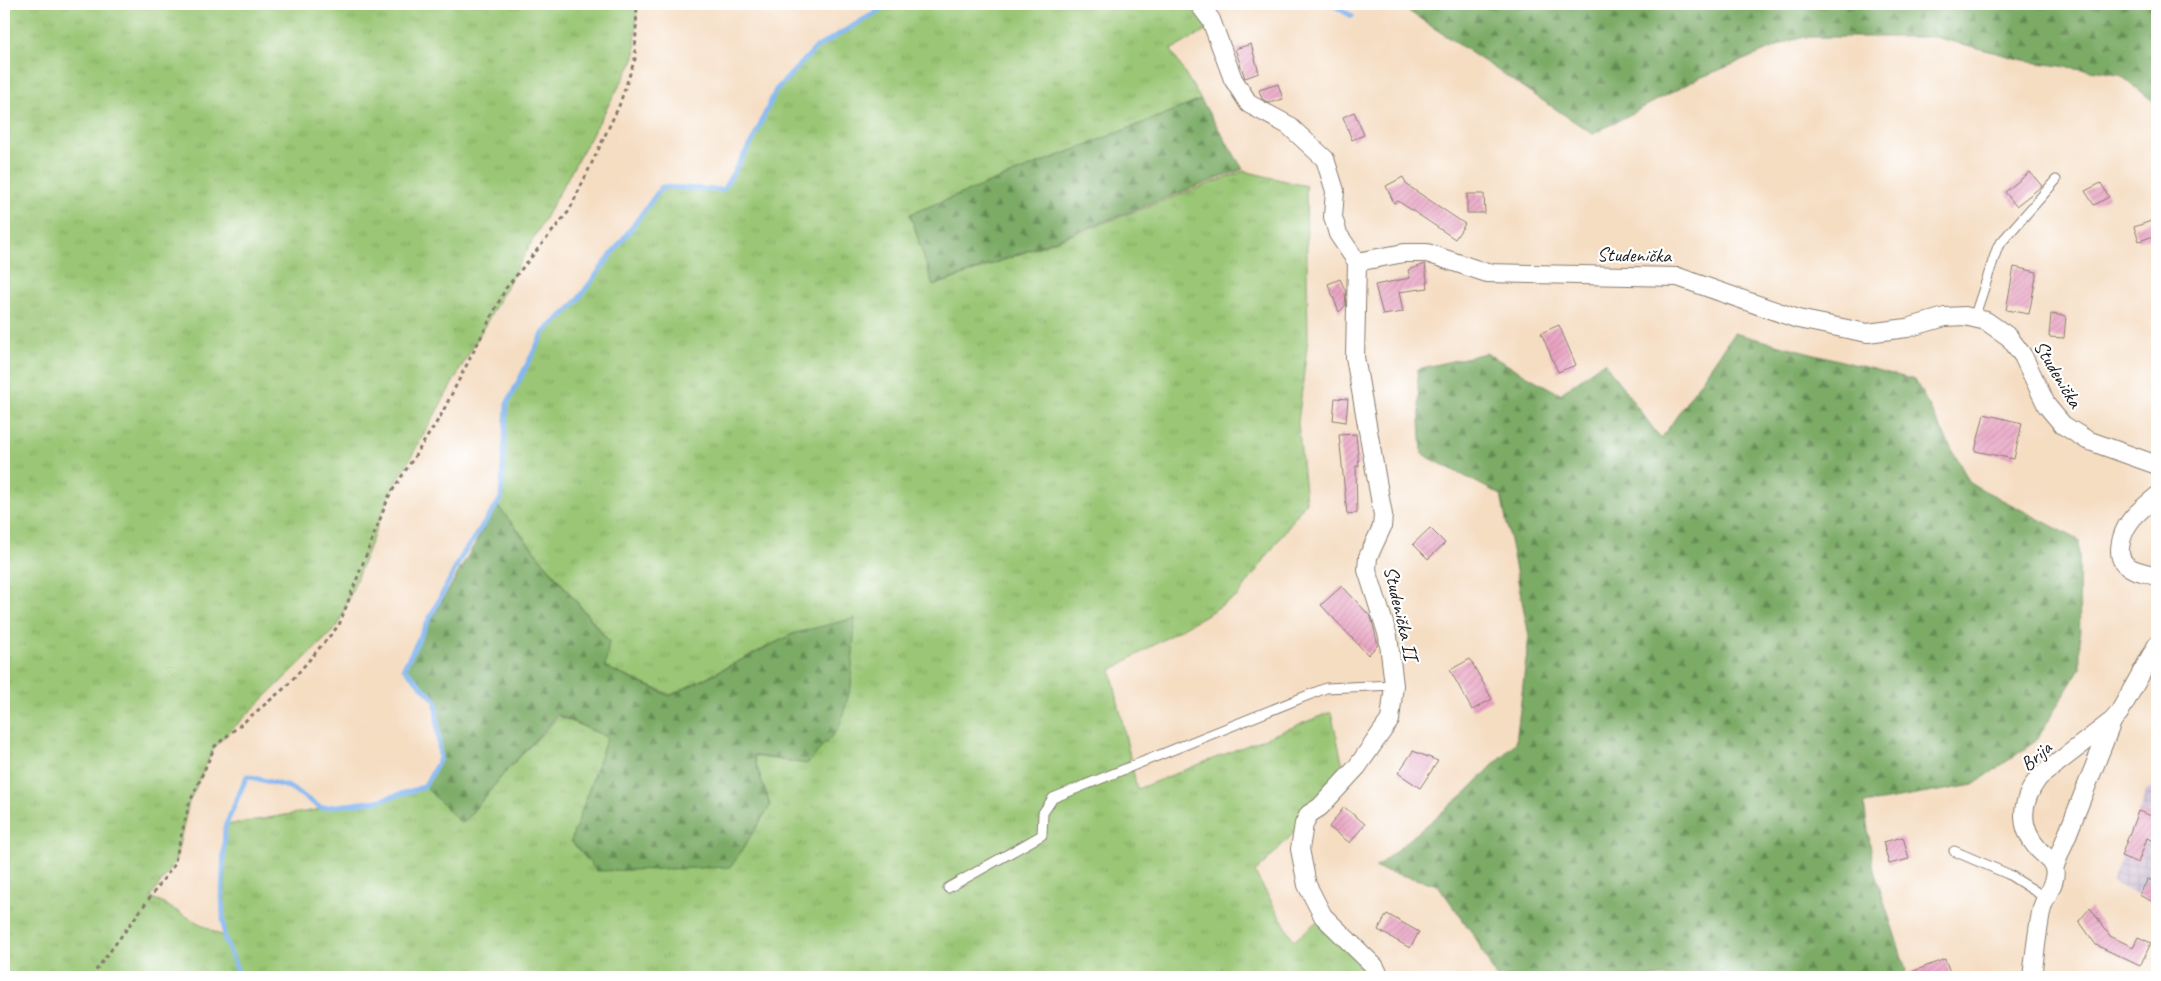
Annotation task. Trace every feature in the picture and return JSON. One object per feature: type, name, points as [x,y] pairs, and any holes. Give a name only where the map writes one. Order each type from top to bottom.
[{"type":"street","points":[[1199,4],[1211,20],[1233,79],[1249,104],[1288,125],[1326,159],[1335,190],[1333,217],[1338,234],[1357,262]]},
{"type":"street","name":"Studenička","points":[[1357,262],[1404,253],[1427,253],[1487,274],[1678,277],[1798,319],[1868,333],[1907,328],[1945,317],[1965,316],[1986,321],[2009,338],[2023,356],[2047,406],[2063,425],[2087,440],[2157,465]]},
{"type":"street","name":"Studenička II","points":[[1357,262],[1355,357],[1382,516],[1382,527],[1368,557],[1367,570],[1388,636],[1394,685],[1390,720],[1358,767],[1320,807],[1309,814],[1304,824],[1300,849],[1308,885],[1324,916],[1375,967],[1380,977]]},
{"type":"street","points":[[2157,496],[2129,523],[2120,554],[2123,563],[2131,569],[2157,577]]},
{"type":"street","name":"Brija","points":[[2054,868],[2025,829],[2023,818],[2031,788],[2039,778],[2112,721],[2119,713],[2157,645]]},
{"type":"street","points":[[2032,977],[2042,907],[2054,877],[2054,868],[2112,721]]},
{"type":"lane","points":[[1974,318],[1998,246],[2056,180]]},
{"type":"lane","points":[[948,888],[1042,835],[1043,813],[1053,798],[1326,688],[1394,685]]},
{"type":"lane","points":[[1954,850],[2008,874],[2046,898]]},
{"type":"path","points":[[91,977],[174,865],[188,804],[215,746],[287,686],[339,625],[389,496],[440,417],[506,288],[569,211],[619,106],[635,59],[637,4]]},
{"type":"shaded area","points":[[2157,787],[2157,904],[2112,882],[2147,789]]},
{"type":"green space","points":[[4,4],[637,4],[635,58],[389,496],[338,626],[215,746],[189,802],[175,862],[151,897],[224,937],[226,825],[382,799],[425,787],[464,822],[507,770],[559,716],[607,737],[572,841],[770,804],[753,756],[807,764],[795,633],[671,695],[604,667],[609,641],[497,505],[501,496],[506,409],[544,332],[561,317],[615,252],[660,189],[723,190],[755,135],[776,90],[816,48],[890,4],[1199,4],[1213,27],[1171,50],[1201,100],[910,214],[934,286],[1244,171],[1306,186],[1308,338],[1298,423],[1306,502],[1238,596],[1111,670],[1137,789],[1331,712],[1346,779],[1255,873],[1294,941],[1323,916],[1373,977],[4,977]]},
{"type":"green space","points":[[1405,4],[2157,4],[2157,104],[2119,74],[2031,62],[1935,37],[1800,37],[1697,79],[1593,134],[1410,12]]},
{"type":"green space","points":[[1201,100],[1243,169],[933,286],[910,214]]},
{"type":"green space","points":[[1734,333],[1915,380],[1970,483],[2079,540],[2080,668],[2036,741],[1973,785],[1864,804],[1874,870],[1906,970],[1904,977],[1496,977],[1475,937],[1438,885],[1375,868],[1464,794],[1516,742],[1529,636],[1501,495],[1422,454],[1417,369],[1486,353],[1560,394],[1604,362],[1661,439]]},
{"type":"green space","points":[[497,505],[609,642],[605,667],[670,696],[795,633],[855,618],[851,687],[839,728],[807,764],[753,755],[770,806],[731,867],[597,871],[571,841],[607,737],[558,715],[507,770],[462,824],[425,787],[440,759],[434,699],[404,668]]},
{"type":"building","points":[[1251,44],[1259,73],[1245,78],[1235,49]]},
{"type":"building","points":[[1278,84],[1283,99],[1269,103],[1262,99],[1259,90]]},
{"type":"building","points":[[1354,112],[1364,135],[1352,140],[1343,117]]},
{"type":"building","points":[[2030,172],[2042,186],[2016,206],[2005,192]]},
{"type":"building","points":[[1403,177],[1407,185],[1465,224],[1455,239],[1398,201],[1394,203],[1386,186]]},
{"type":"building","points":[[2101,183],[2109,197],[2094,205],[2085,191]]},
{"type":"building","points":[[1467,194],[1484,194],[1485,213],[1467,213]]},
{"type":"building","points":[[2154,220],[2157,235],[2139,241],[2134,227]]},
{"type":"building","points":[[1425,264],[1428,288],[1399,292],[1403,312],[1383,315],[1375,285],[1410,278],[1408,270]]},
{"type":"building","points":[[2014,267],[2037,272],[2029,314],[2006,310]]},
{"type":"building","points":[[1340,279],[1346,292],[1345,306],[1339,312],[1328,284]]},
{"type":"building","points":[[2051,314],[2066,316],[2064,338],[2049,337]]},
{"type":"building","points":[[1559,325],[1576,365],[1558,372],[1541,333]]},
{"type":"building","points":[[1335,398],[1348,399],[1346,422],[1333,420]]},
{"type":"building","points":[[1984,414],[2022,423],[2014,459],[1975,451]]},
{"type":"building","points":[[1356,434],[1359,466],[1356,466],[1357,513],[1347,514],[1339,435]]},
{"type":"building","points":[[1430,528],[1445,543],[1428,559],[1413,544]]},
{"type":"building","points":[[1342,586],[1371,617],[1378,645],[1368,655],[1321,605]]},
{"type":"building","points":[[1470,659],[1492,699],[1472,710],[1450,670]]},
{"type":"building","points":[[1413,751],[1438,761],[1420,788],[1398,773]]},
{"type":"building","points":[[1344,807],[1365,824],[1350,843],[1329,827]]},
{"type":"building","points":[[2138,811],[2157,818],[2157,842],[2147,838],[2138,863],[2121,856]]},
{"type":"building","points":[[1903,837],[1909,859],[1889,864],[1883,842]]},
{"type":"building","points":[[2148,879],[2157,883],[2157,904],[2139,895]]},
{"type":"building","points":[[2090,908],[2110,936],[2133,947],[2138,937],[2151,943],[2140,966],[2096,945],[2079,921]]},
{"type":"building","points":[[1387,914],[1419,932],[1410,948],[1378,930]]},
{"type":"building","points":[[1945,959],[1952,977],[1901,977],[1901,976]]},
{"type":"waterway","points":[[240,977],[224,937],[222,895],[225,827],[247,776],[289,787],[321,808],[378,801],[424,787],[440,759],[436,701],[404,668],[463,554],[501,499],[507,404],[544,332],[573,306],[662,187],[723,190],[753,140],[776,90],[816,48],[890,4]]},
{"type":"waterway","points":[[1331,4],[1352,16]]}]
